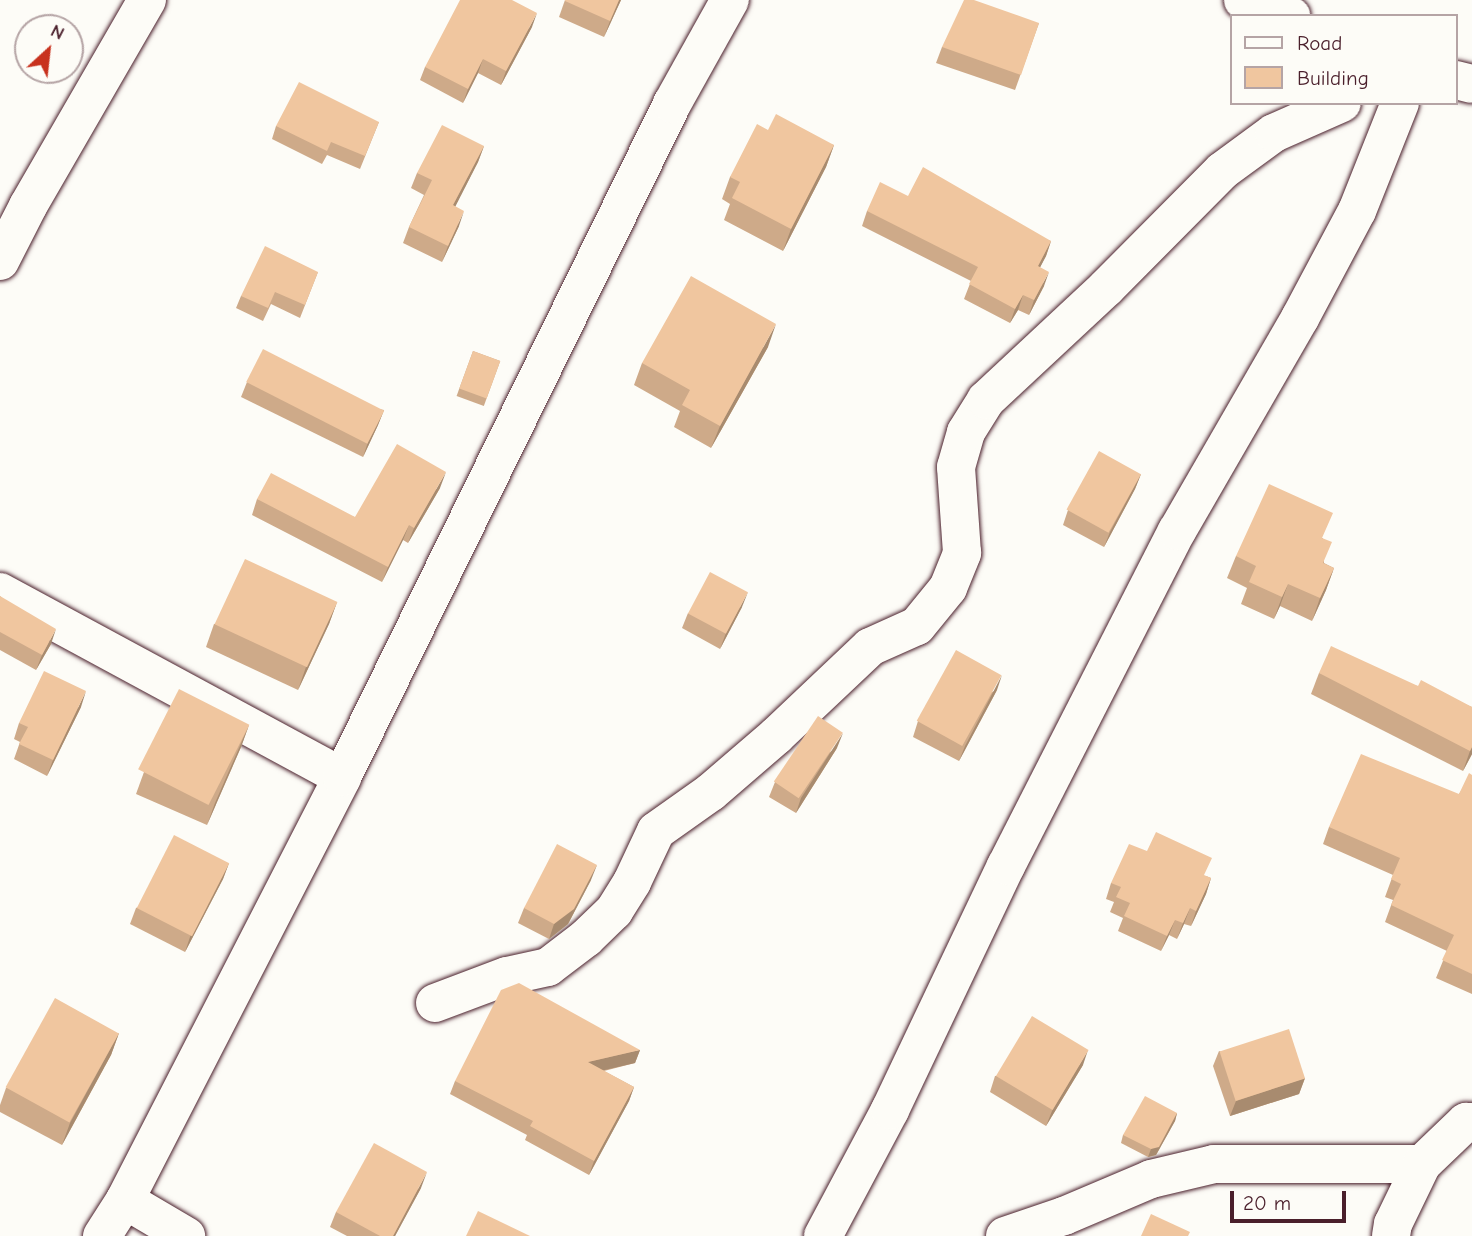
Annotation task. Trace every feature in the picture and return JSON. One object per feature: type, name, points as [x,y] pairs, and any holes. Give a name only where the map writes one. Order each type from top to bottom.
[{"type":"street","points":[[0,261],[28,206],[147,0]]},
{"type":"street","points":[[102,1236],[125,1200],[342,777],[671,104],[730,0]]},
{"type":"street","points":[[1243,0],[1285,14]]},
{"type":"street","points":[[435,1003],[507,976],[548,967],[586,938],[614,912],[632,882],[656,831],[711,792],[776,736],[870,647],[917,626],[948,588],[962,553],[956,467],[966,432],[986,400],[1106,288],[1222,171],[1274,134],[1338,105]]},
{"type":"street","points":[[823,1236],[890,1110],[1006,866],[1177,531],[1300,318],[1357,211],[1399,105]]},
{"type":"street","points":[[0,592],[342,777]]},
{"type":"street","points":[[1391,1236],[1393,1224],[1422,1164],[1470,1115]]},
{"type":"street","points":[[1005,1236],[1065,1216],[1151,1179],[1214,1164],[1422,1164]]},
{"type":"street","points":[[125,1200],[186,1236]]},
{"type":"building","points":[[460,0],[512,0],[537,13],[506,71],[483,59],[468,89],[425,67]]},
{"type":"building","points":[[565,0],[619,0],[610,21]]},
{"type":"building","points":[[964,0],[974,0],[1039,23],[1021,75],[942,47]]},
{"type":"building","points":[[299,82],[379,122],[365,156],[331,142],[327,151],[276,126]]},
{"type":"building","points":[[776,114],[834,145],[791,229],[732,198],[740,182],[730,177],[757,124],[768,130]]},
{"type":"building","points":[[442,125],[484,146],[453,205],[464,211],[448,246],[409,227],[432,180],[417,173]]},
{"type":"building","points":[[923,167],[1051,241],[1038,266],[1049,272],[1034,300],[1023,295],[1015,309],[969,284],[978,267],[867,211],[880,182],[908,196]]},
{"type":"building","points":[[265,246],[318,272],[305,305],[275,292],[268,308],[241,296]]},
{"type":"building","points":[[691,276],[776,324],[720,426],[682,405],[690,390],[642,363]]},
{"type":"building","points":[[263,349],[384,411],[367,444],[246,382]]},
{"type":"building","points":[[473,351],[500,361],[487,399],[459,389]]},
{"type":"building","points":[[397,444],[446,472],[414,528],[409,525],[388,567],[257,499],[271,473],[355,517]]},
{"type":"building","points":[[1099,451],[1141,474],[1108,533],[1067,510]]},
{"type":"building","points":[[1269,484],[1333,513],[1322,538],[1332,542],[1323,563],[1334,568],[1320,598],[1288,584],[1282,597],[1249,582],[1256,566],[1236,556]]},
{"type":"building","points":[[245,559],[337,602],[307,667],[215,624]]},
{"type":"building","points":[[710,572],[748,592],[726,634],[688,613]]},
{"type":"building","points":[[0,596],[56,629],[42,655],[0,632]]},
{"type":"building","points":[[1331,646],[1418,686],[1421,680],[1472,707],[1470,751],[1319,673]]},
{"type":"building","points":[[956,650],[1001,675],[962,746],[917,721]]},
{"type":"building","points":[[44,671],[86,691],[53,760],[19,744],[28,727],[19,723]]},
{"type":"building","points":[[179,689],[249,725],[209,805],[138,769]]},
{"type":"building","points":[[818,716],[843,733],[799,798],[774,781]]},
{"type":"building","points":[[1361,754],[1459,794],[1469,773],[1472,775],[1472,974],[1442,960],[1454,935],[1391,905],[1401,884],[1391,879],[1400,858],[1329,827]]},
{"type":"building","points":[[1156,832],[1212,858],[1204,875],[1211,878],[1196,911],[1190,908],[1183,923],[1175,920],[1167,936],[1124,916],[1130,903],[1116,897],[1121,887],[1111,883],[1129,844],[1147,851]]},
{"type":"building","points":[[174,835],[229,863],[192,936],[137,908]]},
{"type":"building","points":[[557,844],[597,865],[574,909],[554,924],[524,908]]},
{"type":"building","points":[[519,983],[640,1050],[588,1062],[634,1087],[594,1161],[530,1126],[533,1121],[455,1081],[501,990]]},
{"type":"building","points":[[55,998],[119,1033],[69,1123],[6,1087]]},
{"type":"building","points":[[1032,1016],[1089,1050],[1053,1110],[996,1076]]},
{"type":"building","points":[[1289,1029],[1305,1078],[1236,1101],[1220,1052]]},
{"type":"building","points":[[1145,1096],[1177,1113],[1159,1147],[1151,1149],[1123,1135]]},
{"type":"building","points":[[374,1143],[427,1172],[393,1236],[380,1236],[336,1212]]},
{"type":"building","points":[[478,1211],[530,1236],[466,1236]]},
{"type":"building","points":[[1151,1214],[1190,1232],[1188,1236],[1141,1236]]}]
